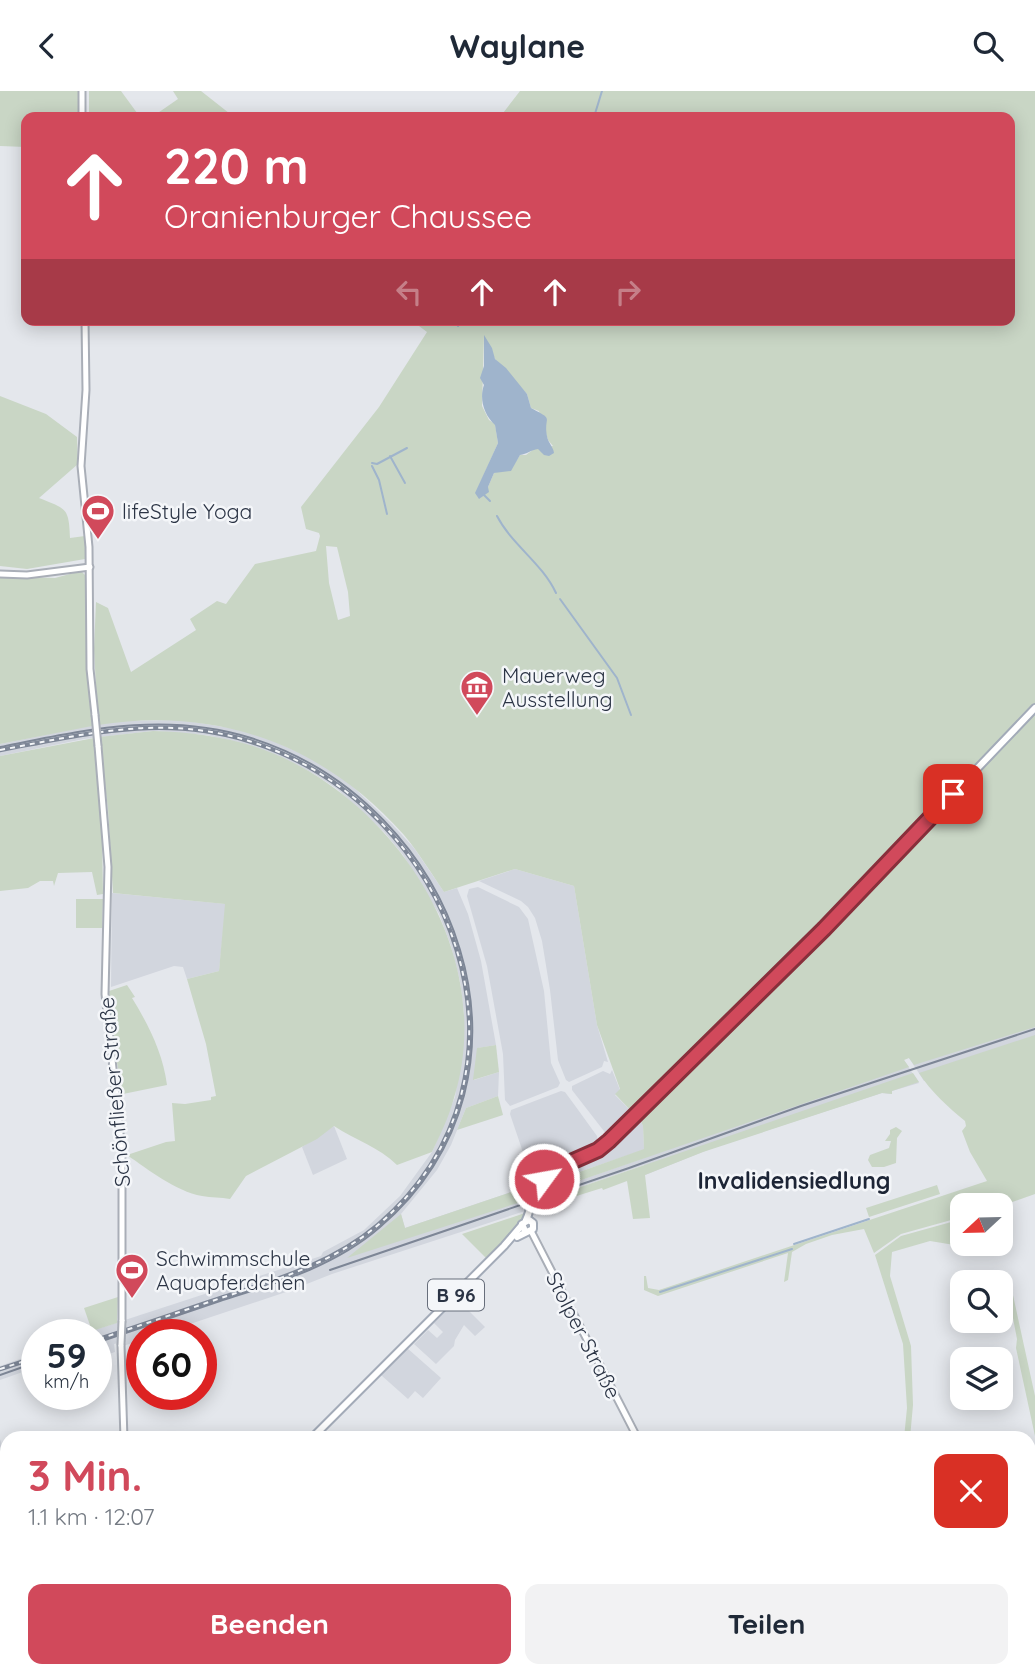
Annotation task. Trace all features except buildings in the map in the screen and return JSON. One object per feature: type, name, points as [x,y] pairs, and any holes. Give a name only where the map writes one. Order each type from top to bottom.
[{"type":"main road","points":[[82,91],[82,112]]},
{"type":"main road","name":"Schönfließer Straße","points":[[85,326],[86,390],[81,456],[90,567],[90,669],[108,867],[105,994],[122,1152],[121,1345],[124,1431]]},
{"type":"main road","points":[[0,574],[27,575],[90,567]]},
{"type":"main road","points":[[527,1226],[532,1195],[538,1183],[555,1169],[598,1150],[638,1112],[824,929],[1035,708]]},
{"type":"main road","name":"B 96","points":[[319,1431],[527,1226]]},
{"type":"main road","name":"Stolper Straße","points":[[527,1226],[634,1431]]},
{"type":"shaded area","points":[[182,720],[236,729],[265,737],[317,761],[347,781],[392,824],[414,848],[444,892],[457,888],[468,914],[481,961],[496,1045],[478,1048],[474,1080],[499,1072],[498,1096],[466,1108],[437,1170],[401,1214],[405,1228],[526,1187],[525,1211],[205,1319],[128,1319],[321,1256],[323,1252],[364,1230],[400,1196],[432,1152],[455,1097],[463,1046],[464,1013],[460,981],[439,914],[403,855],[384,832],[337,789],[314,774],[289,761],[233,741],[206,735],[153,731],[84,739],[0,756],[0,744],[120,721]]},
{"type":"shaded area","points":[[515,869],[574,886],[597,1025],[608,1062],[604,1061],[602,1067],[569,1082],[558,1060],[550,990],[542,941],[535,918],[521,901],[479,881]]},
{"type":"shaded area","points":[[478,887],[519,907],[528,919],[544,991],[551,1063],[560,1083],[558,1087],[510,1106],[505,1100],[503,1054],[487,966],[467,896],[469,889]]},
{"type":"shaded area","points":[[112,893],[226,904],[219,971],[187,979],[183,967],[174,966],[111,987]]},
{"type":"shaded area","points":[[1035,1018],[1035,1044],[924,1081],[909,1058]]},
{"type":"shaded area","points":[[904,1060],[919,1083],[892,1091],[892,1094],[882,1093],[710,1149],[645,1175],[644,1165],[537,1202],[538,1195],[644,1158],[643,1150],[550,1182],[549,1179],[606,1150],[640,1118],[644,1148]]},
{"type":"shaded area","points":[[612,1070],[620,1090],[615,1095],[633,1113],[607,1135],[572,1090],[572,1086],[603,1071],[610,1074]]},
{"type":"shaded area","points":[[561,1091],[565,1092],[597,1136],[598,1144],[546,1167],[533,1176],[510,1114],[511,1110]]},
{"type":"shaded area","points":[[334,1126],[347,1159],[313,1175],[302,1147]]},
{"type":"shaded area","points":[[458,1300],[485,1327],[475,1336],[464,1325],[454,1346],[436,1364],[414,1344],[428,1330],[437,1338],[443,1332],[434,1323]]},
{"type":"shaded area","points":[[126,1320],[126,1345],[125,1341],[114,1344],[115,1352],[112,1353],[112,1324]]},
{"type":"shaded area","points":[[407,1348],[441,1378],[423,1398],[415,1391],[408,1399],[381,1375]]},
{"type":"shaded area","points":[[21,1359],[21,1373],[0,1380],[0,1366]]},
{"type":"green space","points":[[0,91],[79,91],[79,112],[21,112],[21,147],[0,146]]},
{"type":"green space","points":[[89,91],[121,91],[136,112],[89,112]]},
{"type":"green space","points":[[173,91],[201,91],[228,112],[159,112],[178,99]]},
{"type":"green space","points":[[520,91],[1035,91],[1035,1027],[914,1065],[909,1058],[904,1060],[909,1067],[538,1195],[549,1179],[551,1182],[644,1149],[643,1126],[636,1110],[633,1113],[615,1094],[620,1089],[597,1025],[574,886],[515,869],[444,892],[404,835],[373,804],[339,777],[304,756],[266,739],[226,728],[185,722],[142,721],[98,725],[94,649],[96,602],[108,608],[131,672],[196,630],[190,619],[217,601],[226,604],[255,564],[316,551],[319,533],[306,529],[301,507],[379,407],[427,332],[419,326],[1015,326],[1015,112],[504,112]],"holes":[[[484,336],[495,359],[527,394],[531,408],[539,411],[548,440],[553,446],[534,449],[526,455],[520,455],[513,466],[494,473],[488,492],[480,498],[477,490],[498,443],[495,424],[489,420],[482,406]],[[326,546],[337,547],[348,592],[350,616],[338,620],[329,583]]]},
{"type":"green space","points":[[0,396],[46,414],[77,437],[78,464],[39,498],[64,510],[69,520],[70,538],[85,536],[85,559],[27,569],[0,566]]},
{"type":"green space","points":[[81,571],[85,575],[87,673],[92,726],[0,744],[0,576],[55,578]]},
{"type":"green space","points":[[153,731],[188,733],[242,743],[292,762],[335,788],[373,821],[406,860],[433,903],[452,949],[463,998],[464,1048],[454,1098],[432,1152],[397,1165],[383,1153],[334,1126],[317,1139],[246,1176],[230,1199],[202,1196],[182,1190],[127,1155],[175,1141],[172,1103],[211,1100],[211,1097],[216,1096],[206,1044],[187,979],[219,971],[225,904],[113,893],[108,809],[99,737]]},
{"type":"green space","points":[[94,738],[102,835],[103,894],[97,895],[92,872],[58,873],[54,886],[53,881],[40,881],[28,888],[0,891],[0,756]]},
{"type":"green space","points":[[76,899],[103,899],[102,928],[76,928]]},
{"type":"green space","points":[[127,985],[154,1039],[167,1085],[123,1094],[114,1047],[109,991]]},
{"type":"green space","points":[[1035,1035],[1035,1194],[1013,1202],[1013,1193],[951,1193],[987,1181],[970,1152],[962,1131],[966,1126],[965,1121],[935,1093],[919,1073]]},
{"type":"green space","points":[[496,1045],[499,1072],[473,1080],[477,1048]]},
{"type":"green space","points":[[913,1073],[919,1082],[892,1091],[892,1094],[882,1093],[703,1152],[645,1175],[650,1218],[633,1219],[627,1181],[567,1199],[540,1205],[537,1202]]},
{"type":"green space","points":[[498,1096],[503,1115],[457,1130],[466,1108]]},
{"type":"green space","points":[[896,1127],[902,1131],[897,1138],[896,1163],[872,1167],[868,1160],[870,1155],[889,1148],[891,1141],[885,1141],[890,1130]]},
{"type":"green space","points":[[937,1185],[940,1194],[869,1217],[866,1208]]},
{"type":"green space","points":[[526,1187],[527,1200],[347,1258],[401,1214],[405,1228]]},
{"type":"green space","points":[[950,1193],[950,1220],[901,1234],[874,1253],[864,1229],[832,1235],[792,1252],[788,1280],[784,1282],[788,1253],[658,1296],[644,1290],[644,1276],[648,1288],[659,1290]]},
{"type":"green space","points":[[525,1213],[518,1227],[486,1258],[462,1234]]},
{"type":"green space","points":[[950,1222],[950,1244],[930,1241],[892,1252],[890,1276],[911,1346],[913,1405],[911,1431],[905,1431],[907,1408],[903,1344],[875,1255],[901,1236]]},
{"type":"green space","points":[[1013,1295],[1035,1396],[1035,1431],[1016,1348]]},
{"type":"green space","points":[[118,1297],[117,1323],[112,1325],[112,1319],[88,1319],[84,1308]]},
{"type":"water","points":[[484,335],[495,359],[527,394],[531,408],[546,417],[547,436],[554,453],[544,455],[538,449],[520,455],[511,471],[494,473],[488,487],[489,492],[479,499],[475,493],[498,443],[495,425],[488,417],[482,401],[484,385],[480,378],[484,366]]},
{"type":"waterway","points":[[596,112],[602,91]]},
{"type":"waterway","points":[[372,463],[377,464],[407,448]]},
{"type":"waterway","points":[[390,456],[405,483]]},
{"type":"waterway","points":[[372,466],[379,480],[387,514]]},
{"type":"waterway","points":[[483,494],[490,501]]},
{"type":"waterway","points":[[497,516],[543,572],[556,593]]},
{"type":"waterway","points":[[560,599],[617,678],[631,715]]},
{"type":"waterway","points":[[794,1244],[869,1219]]},
{"type":"waterway","points":[[660,1292],[792,1249]]},
{"type":"tram line","points":[[0,747],[125,726],[187,726],[251,738],[323,771],[384,820],[430,881],[460,949],[472,1022],[464,1095],[434,1165],[380,1227],[343,1253],[304,1272],[112,1338]]},
{"type":"tram line","points":[[330,1270],[801,1106],[1035,1029]]},
{"type":"tram line","points":[[0,1375],[21,1368]]},
{"type":"railway","points":[[0,750],[124,729],[186,729],[249,741],[321,774],[381,822],[427,882],[457,950],[469,1022],[461,1094],[432,1163],[378,1225],[343,1250],[305,1268],[112,1335]]},
{"type":"railway","points":[[0,1369],[21,1362]]},
{"type":"place","name":"lifeStyle Yoga","points":[[98,541]]},
{"type":"place","name":"Mauerweg Ausstellung","points":[[477,717]]},
{"type":"place","name":"Schwimmschule Aquapferdchen","points":[[132,1300]]},
{"type":"district","name":"Invalidensiedlung","points":[[794,1180]]},
{"type":"route","points":[[544,1179],[555,1169],[598,1150],[609,1141],[824,929],[953,794]]}]
